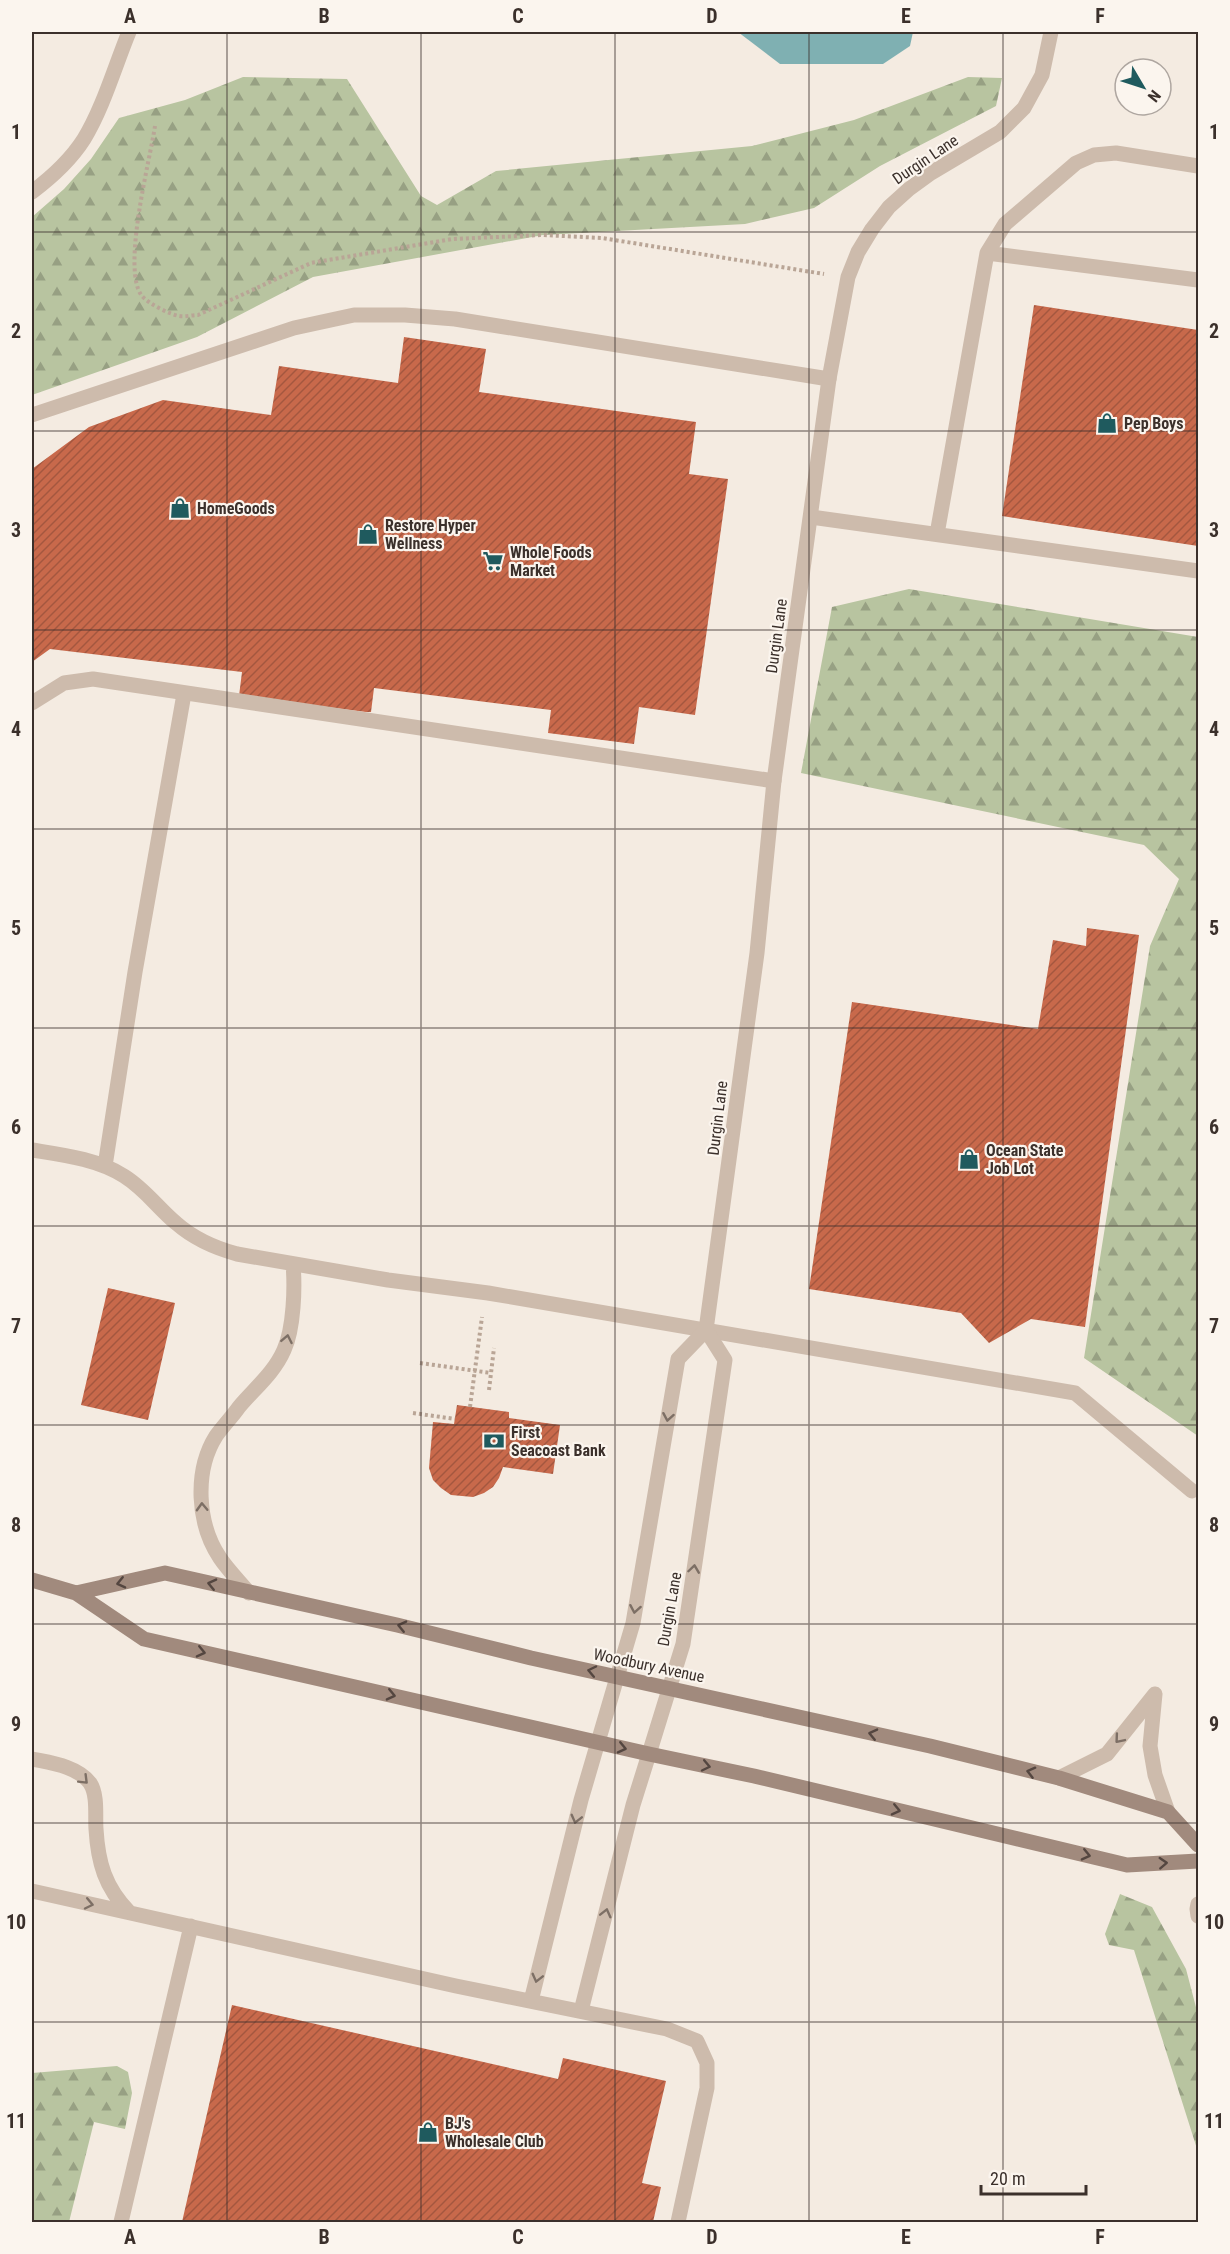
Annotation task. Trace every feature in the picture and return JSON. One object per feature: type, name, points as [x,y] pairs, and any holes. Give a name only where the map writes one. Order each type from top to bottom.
[{"type":"main road","name":"Woodbury Avenue","points":[[76,1593],[165,1573],[930,1746],[1059,1779],[1168,1812]]},
{"type":"main road","name":"Woodbury Avenue","points":[[32,1580],[76,1593],[144,1639],[754,1776],[1127,1865],[1198,1861]]},
{"type":"main road","points":[[1168,1812],[1198,1845]]},
{"type":"street","points":[[32,192],[58,171],[84,138],[129,32]]},
{"type":"street","name":"Durgin Lane","points":[[531,2001],[581,1800],[633,1623],[678,1359],[706,1330],[757,953],[774,781],[829,379],[848,278],[858,252],[872,229],[896,201],[931,173],[1000,132],[1024,108],[1042,75],[1051,32]]},
{"type":"street","points":[[936,534],[987,254],[1005,224],[1076,163],[1094,155],[1116,153],[1198,166]]},
{"type":"street","points":[[987,254],[1198,280]]},
{"type":"street","points":[[32,415],[294,328],[354,315],[405,315],[455,319],[829,379]]},
{"type":"street","points":[[811,516],[1198,571]]},
{"type":"street","points":[[32,703],[64,683],[93,679],[774,781]]},
{"type":"street","points":[[105,1166],[135,972],[184,694]]},
{"type":"street","points":[[32,1150],[89,1160],[105,1166],[141,1188],[174,1222],[195,1237],[228,1252],[488,1293],[1075,1393],[1192,1491]]},
{"type":"street","points":[[249,1593],[220,1558],[208,1536],[203,1517],[202,1500],[205,1462],[216,1437],[268,1377],[285,1348],[295,1294],[293,1264]]},
{"type":"street","name":"Durgin Lane","points":[[581,2012],[633,1805],[683,1644],[725,1360],[706,1330]]},
{"type":"street","points":[[1059,1779],[1107,1754],[1155,1694],[1150,1746],[1155,1774],[1168,1812]]},
{"type":"street","points":[[32,1759],[60,1765],[75,1772],[91,1784],[96,1808],[99,1857],[114,1897],[129,1912]]},
{"type":"street","points":[[32,1891],[667,2029],[697,2041],[707,2063],[707,2088],[678,2223]]},
{"type":"street","points":[[1198,1904],[1198,1916]]},
{"type":"street","points":[[121,2223],[191,1926]]},
{"type":"path","points":[[155,126],[134,252],[135,279],[142,296],[178,316],[198,315],[311,263],[452,239],[543,234],[603,238],[848,278]]},
{"type":"path","points":[[470,1407],[482,1317]]},
{"type":"path","points":[[489,1390],[494,1348]]},
{"type":"path","points":[[420,1363],[491,1373]]},
{"type":"path","points":[[413,1413],[455,1419]]},
{"type":"green space","points":[[243,77],[347,79],[421,196],[437,205],[496,171],[752,146],[854,120],[968,77],[1002,78],[996,106],[880,166],[814,208],[745,224],[543,235],[313,277],[197,337],[32,395],[32,217],[64,189],[91,159],[119,118],[185,100]]},
{"type":"green space","points":[[909,589],[1198,637],[1198,1436],[1084,1358],[1150,946],[1179,879],[1144,845],[801,773],[832,607]]},
{"type":"green space","points":[[1120,1894],[1152,1907],[1186,1969],[1198,2015],[1198,2152],[1134,1950],[1109,1945],[1105,1934]]},
{"type":"green space","points":[[117,2066],[128,2072],[132,2093],[125,2129],[94,2122],[69,2222],[32,2222],[32,2073]]},
{"type":"water","points":[[738,32],[913,32],[910,46],[883,64],[780,64]]},
{"type":"building","name":"Pep Boys","points":[[1034,305],[1198,330],[1198,546],[1002,516]]},
{"type":"building","points":[[404,337],[486,349],[479,392],[696,422],[689,474],[728,479],[695,715],[639,707],[634,744],[548,733],[551,710],[374,688],[371,712],[366,712],[239,696],[242,672],[50,649],[32,662],[32,469],[89,427],[163,400],[271,415],[279,366],[398,383]]},
{"type":"building","name":"Ocean State Job Lot","points":[[1087,928],[1139,935],[1085,1327],[1031,1319],[989,1343],[961,1313],[809,1289],[852,1002],[1038,1029],[1053,940],[1086,946]]},
{"type":"building","points":[[108,1288],[175,1303],[148,1420],[81,1405]]},
{"type":"building","name":"First Seacoast Bank","points":[[457,1405],[509,1412],[509,1418],[560,1425],[553,1474],[503,1467],[493,1487],[473,1497],[451,1495],[441,1488],[433,1480],[429,1468],[433,1422],[454,1424]]},
{"type":"building","name":"BJ's Wholesale Club","points":[[232,2005],[558,2079],[563,2058],[666,2081],[642,2183],[661,2187],[653,2222],[182,2222]]},
{"type":"place","name":"Pep Boys","points":[[1107,423]]},
{"type":"place","name":"HomeGoods","points":[[180,508]]},
{"type":"place","name":"Restore Hyper Wellness","points":[[368,534]]},
{"type":"place","name":"Whole Foods Market","points":[[493,561]]},
{"type":"place","name":"Ocean State Job Lot","points":[[969,1159]]},
{"type":"place","name":"First Seacoast Bank","points":[[494,1441]]},
{"type":"place","name":"BJ's Wholesale Club","points":[[428,2132]]}]
